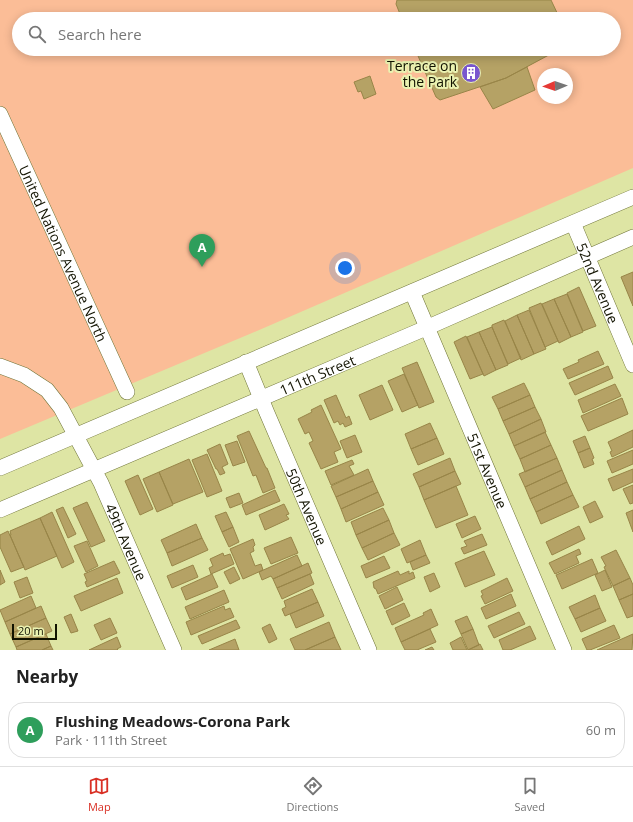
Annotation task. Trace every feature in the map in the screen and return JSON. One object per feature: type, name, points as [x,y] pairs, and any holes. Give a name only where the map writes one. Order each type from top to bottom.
[{"type":"street","name":"United Nations Avenue North","points":[[0,114],[127,392]]},
{"type":"street","points":[[0,468],[573,224],[633,197]]},
{"type":"street","name":"52nd Avenue","points":[[573,224],[633,365]]},
{"type":"street","name":"111th Street","points":[[0,510],[426,328],[633,237]]},
{"type":"street","name":"51st Avenue","points":[[412,292],[564,650]]},
{"type":"street","name":"50th Avenue","points":[[246,362],[369,650]]},
{"type":"street","name":"49th Avenue","points":[[0,366],[24,374],[47,390],[60,408],[102,483],[174,650]]},
{"type":"shaded area","points":[[0,0],[633,0],[633,168],[252,333],[0,439]]},
{"type":"building","name":"Terrace on the Park","points":[[397,0],[551,0],[557,12],[399,12],[396,4]]},
{"type":"building","name":"Terrace on the Park","points":[[418,56],[547,56],[506,78],[440,100],[436,97]]},
{"type":"building","points":[[527,67],[535,90],[493,109],[480,87],[506,78]]},
{"type":"building","points":[[370,76],[376,94],[364,99],[361,91],[358,92],[354,82]]},
{"type":"building","points":[[633,272],[633,306],[621,277]]},
{"type":"building","points":[[579,287],[596,326],[583,331],[567,293]]},
{"type":"building","points":[[567,294],[583,332],[571,337],[554,299]]},
{"type":"building","points":[[554,299],[571,337],[559,343],[542,304]]},
{"type":"building","points":[[541,303],[558,341],[545,347],[529,308]]},
{"type":"building","points":[[529,310],[546,349],[534,354],[517,315]]},
{"type":"building","points":[[517,315],[534,354],[521,360],[505,321]]},
{"type":"building","points":[[504,320],[521,358],[508,364],[492,327],[492,325]]},
{"type":"building","points":[[492,327],[508,365],[496,370],[479,332]]},
{"type":"building","points":[[479,332],[496,370],[484,376],[467,337]]},
{"type":"building","points":[[466,336],[483,374],[470,379],[454,342]]},
{"type":"building","points":[[598,351],[604,364],[568,379],[563,369]]},
{"type":"building","points":[[417,362],[434,402],[419,408],[402,368]]},
{"type":"building","points":[[608,366],[613,378],[575,395],[569,383]]},
{"type":"building","points":[[404,374],[418,405],[402,412],[388,381]]},
{"type":"building","points":[[524,383],[530,395],[498,409],[492,397]]},
{"type":"building","points":[[615,384],[621,396],[583,413],[578,400]]},
{"type":"building","points":[[382,385],[393,410],[370,420],[359,395]]},
{"type":"building","points":[[336,395],[346,418],[349,416],[352,424],[345,427],[343,423],[340,425],[338,421],[334,423],[324,400]]},
{"type":"building","points":[[530,395],[535,407],[503,421],[498,409]]},
{"type":"building","points":[[622,398],[628,414],[588,431],[581,416]]},
{"type":"building","points":[[321,405],[341,449],[334,452],[338,462],[321,469],[309,443],[313,441],[309,432],[305,434],[298,419],[312,412],[311,410]]},
{"type":"building","points":[[535,407],[541,419],[509,434],[503,421]]},
{"type":"building","points":[[541,419],[546,432],[514,446],[509,434]]},
{"type":"building","points":[[430,423],[437,438],[411,449],[405,434]]},
{"type":"building","points":[[633,430],[633,447],[612,457],[610,452],[612,451],[608,442]]},
{"type":"building","points":[[249,431],[275,488],[263,493],[256,475],[253,476],[237,436]]},
{"type":"building","points":[[545,432],[551,445],[520,459],[514,446]]},
{"type":"building","points":[[355,435],[362,452],[347,458],[340,441]]},
{"type":"building","points":[[585,436],[590,448],[578,453],[573,441]]},
{"type":"building","points":[[437,438],[444,454],[418,465],[411,449]]},
{"type":"building","points":[[237,441],[245,462],[233,466],[225,445]]},
{"type":"building","points":[[220,444],[228,464],[222,467],[225,473],[220,475],[207,450]]},
{"type":"building","points":[[551,445],[557,458],[525,472],[520,459]]},
{"type":"building","points":[[590,448],[594,458],[592,459],[594,464],[584,468],[578,453]]},
{"type":"building","points":[[633,450],[633,464],[612,473],[607,461]]},
{"type":"building","points":[[207,454],[222,491],[207,497],[192,460]]},
{"type":"building","points":[[450,458],[455,471],[419,487],[413,474]]},
{"type":"building","points":[[557,458],[562,470],[525,487],[519,474]]},
{"type":"building","points":[[189,459],[203,492],[173,504],[159,472]]},
{"type":"building","points":[[352,460],[354,464],[349,466],[354,475],[331,485],[325,471]]},
{"type":"building","points":[[368,469],[373,481],[336,497],[331,486]]},
{"type":"building","points":[[633,469],[633,482],[613,491],[608,479]]},
{"type":"building","points":[[562,470],[567,482],[530,499],[525,487]]},
{"type":"building","points":[[455,471],[461,484],[424,500],[419,487]]},
{"type":"building","points":[[159,472],[173,505],[157,512],[143,479]]},
{"type":"building","points":[[138,475],[153,509],[140,515],[125,481]]},
{"type":"building","points":[[373,481],[378,492],[341,509],[336,497]]},
{"type":"building","points":[[567,482],[573,495],[536,512],[530,499]]},
{"type":"building","points":[[633,485],[633,503],[630,504],[623,489]]},
{"type":"building","points":[[456,486],[468,515],[436,528],[424,500]]},
{"type":"building","points":[[275,490],[280,501],[246,515],[242,505]]},
{"type":"building","points":[[378,492],[384,505],[346,522],[341,509]]},
{"type":"building","points":[[239,493],[243,503],[230,508],[226,498]]},
{"type":"building","points":[[573,495],[579,507],[541,524],[536,512]]},
{"type":"building","points":[[595,501],[603,517],[590,523],[583,507]]},
{"type":"building","points":[[87,502],[105,541],[91,547],[73,508]]},
{"type":"building","points":[[284,504],[289,514],[286,515],[289,519],[265,530],[259,515]]},
{"type":"building","points":[[63,507],[76,534],[68,538],[56,510]]},
{"type":"building","points":[[383,508],[389,520],[356,535],[351,522]]},
{"type":"building","points":[[633,510],[633,532],[626,513]]},
{"type":"building","points":[[52,512],[74,562],[62,568],[40,518]]},
{"type":"building","points":[[226,512],[233,527],[222,532],[215,516]]},
{"type":"building","points":[[475,516],[481,529],[462,538],[456,524]]},
{"type":"building","points":[[40,518],[57,556],[25,570],[10,535],[10,531]]},
{"type":"building","points":[[389,520],[394,533],[362,548],[356,535]]},
{"type":"building","points":[[196,524],[202,538],[167,553],[161,540]]},
{"type":"building","points":[[579,526],[585,539],[552,555],[546,542]]},
{"type":"building","points":[[233,527],[239,542],[229,547],[222,532]]},
{"type":"building","points":[[8,531],[24,567],[11,572],[0,547],[0,535]]},
{"type":"building","points":[[394,533],[400,545],[368,560],[362,548]]},
{"type":"building","points":[[482,534],[487,545],[464,554],[461,548],[467,546],[464,541]]},
{"type":"building","points":[[291,537],[298,553],[271,564],[264,548]]},
{"type":"building","points":[[202,538],[208,550],[172,566],[167,553]]},
{"type":"building","points":[[253,539],[255,545],[253,547],[254,551],[250,553],[255,566],[261,564],[263,570],[243,579],[230,549]]},
{"type":"building","points":[[420,540],[426,555],[407,563],[401,549]]},
{"type":"building","points":[[87,541],[98,566],[86,572],[74,546]]},
{"type":"building","points":[[579,549],[581,554],[576,556],[579,563],[555,574],[549,563]]},
{"type":"building","points":[[616,550],[630,578],[613,586],[601,557]]},
{"type":"building","points":[[484,551],[495,575],[465,587],[455,563]]},
{"type":"building","points":[[223,553],[224,556],[230,554],[234,564],[211,574],[209,568],[213,566],[210,559]]},
{"type":"building","points":[[297,555],[302,566],[273,579],[271,576],[262,580],[259,572]]},
{"type":"building","points":[[426,555],[430,563],[413,570],[410,562]]},
{"type":"building","points":[[384,556],[390,568],[366,578],[361,566]]},
{"type":"building","points":[[592,559],[598,573],[562,589],[556,575]]},
{"type":"building","points":[[114,561],[120,573],[87,587],[85,582],[87,581],[84,574]]},
{"type":"building","points":[[308,563],[312,573],[277,588],[273,579]]},
{"type":"building","points":[[193,565],[198,577],[172,588],[167,576]]},
{"type":"building","points":[[234,567],[240,579],[230,584],[224,572]]},
{"type":"building","points":[[0,570],[5,582],[0,585]]},
{"type":"building","points":[[605,570],[612,587],[602,591],[595,575]]},
{"type":"building","points":[[398,571],[400,575],[409,571],[409,574],[413,572],[415,578],[378,594],[374,588],[373,582]]},
{"type":"building","points":[[434,573],[440,587],[430,592],[424,577]]},
{"type":"building","points":[[212,574],[218,587],[186,600],[181,588]]},
{"type":"building","points":[[310,574],[314,584],[282,599],[277,588]]},
{"type":"building","points":[[27,577],[33,593],[20,598],[14,582]]},
{"type":"building","points":[[117,578],[123,593],[81,611],[74,596]]},
{"type":"building","points":[[507,578],[513,591],[485,604],[481,596],[483,595],[481,591]]},
{"type":"building","points":[[630,578],[633,585],[633,594],[619,600],[613,586]]},
{"type":"building","points":[[397,587],[403,600],[385,609],[379,596]]},
{"type":"building","points":[[312,589],[318,602],[285,616],[282,609],[286,607],[284,601]]},
{"type":"building","points":[[224,590],[229,602],[190,619],[185,607]]},
{"type":"building","points":[[511,594],[516,606],[486,619],[481,608]]},
{"type":"building","points":[[633,594],[633,616],[627,618],[619,600]]},
{"type":"building","points":[[595,595],[600,608],[575,619],[569,607]]},
{"type":"building","points":[[31,596],[36,608],[5,622],[0,610]]},
{"type":"building","points":[[318,602],[324,616],[296,628],[290,614]]},
{"type":"building","points":[[404,603],[410,616],[392,625],[386,611]]},
{"type":"building","points":[[41,606],[46,618],[10,634],[5,622]]},
{"type":"building","points":[[224,606],[225,610],[230,608],[234,617],[191,635],[186,622]]},
{"type":"building","points":[[600,608],[606,621],[581,632],[575,619]]},
{"type":"building","points":[[431,609],[438,625],[401,642],[395,628],[424,615],[423,613]]},
{"type":"building","points":[[519,612],[525,624],[494,638],[488,626]]},
{"type":"building","points":[[71,614],[78,631],[71,633],[64,617]]},
{"type":"building","points":[[467,616],[473,629],[461,634],[455,621]]},
{"type":"building","points":[[46,618],[52,631],[16,647],[10,634]]},
{"type":"building","points":[[110,618],[117,633],[101,640],[94,625]]},
{"type":"building","points":[[236,620],[240,628],[202,644],[198,636]]},
{"type":"building","points":[[329,622],[335,637],[305,650],[295,650],[290,639]]},
{"type":"building","points":[[270,624],[277,639],[269,643],[262,628]]},
{"type":"building","points":[[614,625],[620,638],[587,650],[582,639]]},
{"type":"building","points":[[530,626],[536,639],[510,650],[503,650],[499,640]]},
{"type":"building","points":[[430,629],[436,642],[417,650],[405,650],[401,642]]},
{"type":"building","points":[[473,629],[479,645],[468,650],[461,634]]},
{"type":"building","points":[[46,634],[51,646],[42,650],[17,650],[16,647]]},
{"type":"building","points":[[633,634],[632,650],[597,650]]},
{"type":"building","points":[[117,637],[121,647],[117,649],[118,650],[89,650]]},
{"type":"building","points":[[335,637],[341,650],[305,650]]},
{"type":"building","points":[[461,637],[467,650],[453,650],[450,643]]},
{"type":"building","points":[[235,639],[239,650],[209,650]]},
{"type":"building","points":[[480,644],[483,650],[468,650]]},
{"type":"building","points":[[51,646],[53,650],[42,650]]},
{"type":"building","points":[[432,647],[434,650],[425,650]]},
{"type":"place","name":"Terrace on the Park","points":[[471,73]]},
{"type":"place","name":"Flushing Meadows-Corona Park","points":[[202,267]]}]
